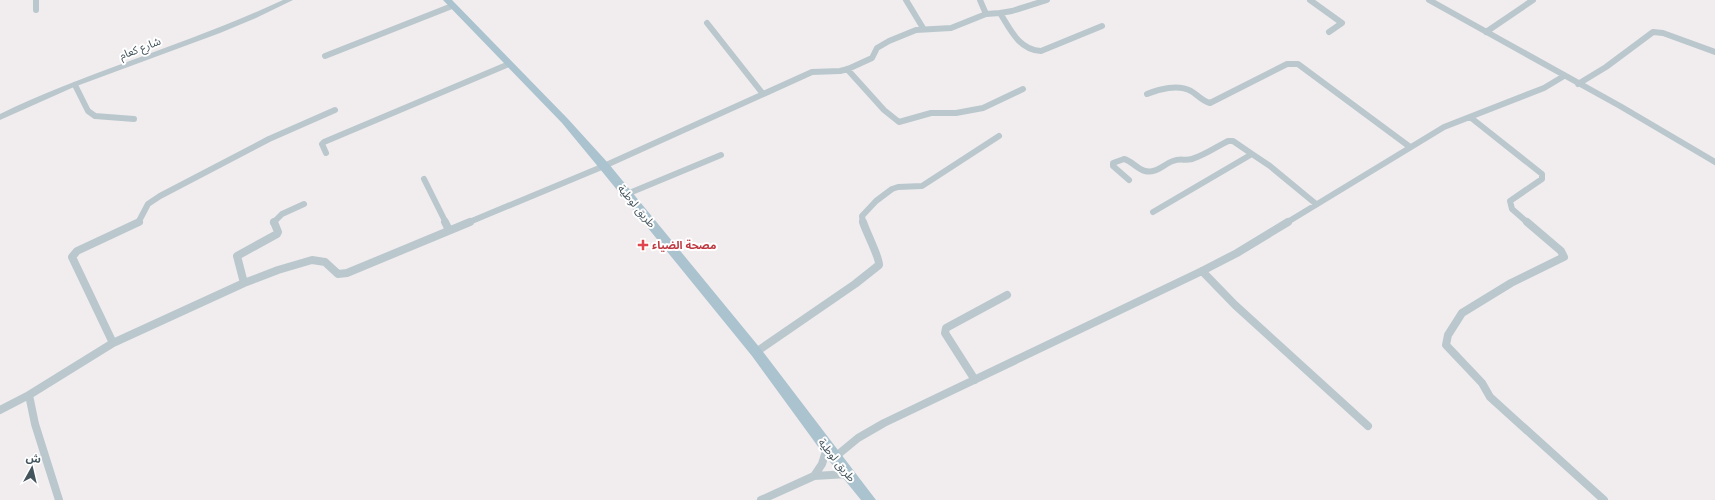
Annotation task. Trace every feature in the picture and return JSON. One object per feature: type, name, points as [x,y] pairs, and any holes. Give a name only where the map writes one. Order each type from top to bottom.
[{"type":"main road","name":"طريق لوطية","points":[[450,3],[565,121],[604,166],[756,352],[827,448],[869,500]]},
{"type":"street","points":[[36,0],[36,10]]},
{"type":"street","name":"شارع كعام","points":[[0,117],[75,85],[252,17],[289,0]]},
{"type":"street","points":[[906,0],[923,28]]},
{"type":"street","points":[[980,0],[986,14]]},
{"type":"street","points":[[0,410],[30,395],[113,344],[244,283],[278,270],[312,260],[325,262],[338,274],[343,275],[604,166],[816,70],[838,71],[847,69],[872,58],[877,48],[889,41],[923,28],[951,28],[986,14],[1012,11],[1047,0]]},
{"type":"street","points":[[1310,0],[1342,23],[1329,32]]},
{"type":"street","points":[[1429,0],[1620,106],[1715,162]]},
{"type":"street","points":[[1486,32],[1533,0]]},
{"type":"street","points":[[325,56],[450,3]]},
{"type":"street","points":[[1000,13],[1022,44],[1033,51],[1041,51],[1102,26]]},
{"type":"street","points":[[707,23],[763,94]]},
{"type":"street","points":[[1578,84],[1606,67],[1653,32],[1663,33],[1715,52]]},
{"type":"street","points":[[326,153],[322,144],[324,142],[509,64]]},
{"type":"street","points":[[1147,94],[1163,88],[1185,89],[1189,90],[1206,103],[1210,103],[1287,64],[1298,64],[1333,88],[1410,147]]},
{"type":"street","points":[[847,69],[884,110],[896,121],[901,122],[931,113],[956,113],[983,108],[1023,89]]},
{"type":"street","points":[[835,457],[858,438],[884,423],[1237,253],[1444,127],[1544,88],[1564,76]]},
{"type":"street","points":[[75,85],[88,111],[95,116],[134,119]]},
{"type":"street","points":[[113,344],[72,257],[77,250],[138,223],[143,218],[144,210],[149,203],[160,196],[269,139],[335,110]]},
{"type":"street","points":[[1470,117],[1542,174],[1542,179],[1510,201],[1510,205],[1512,209],[1561,252],[1564,257],[1511,283],[1462,313],[1448,335],[1446,345],[1482,383],[1490,397],[1604,500]]},
{"type":"street","points":[[756,352],[814,313],[879,265],[880,260],[870,244],[864,230],[862,216],[876,201],[892,189],[922,186],[999,136]]},
{"type":"street","points":[[1129,180],[1113,166],[1113,163],[1118,158],[1126,158],[1137,166],[1150,172],[1157,170],[1177,159],[1190,160],[1228,141],[1233,141],[1270,166],[1316,204]]},
{"type":"street","points":[[1153,212],[1252,154]]},
{"type":"street","points":[[627,194],[720,155]]},
{"type":"street","points":[[424,179],[449,230]]},
{"type":"street","points":[[244,283],[237,256],[277,234],[278,232],[273,224],[275,220],[284,213],[304,204]]},
{"type":"street","points":[[1202,271],[1235,305],[1368,426]]},
{"type":"street","points":[[975,380],[945,332],[946,328],[1007,295]]},
{"type":"street","points":[[30,395],[35,424],[60,500]]},
{"type":"street","points":[[814,476],[822,464],[827,448]]},
{"type":"street","points":[[761,500],[814,476],[849,474]]},
{"type":"place","name":"مصحة الضياء","points":[[643,245]]}]
